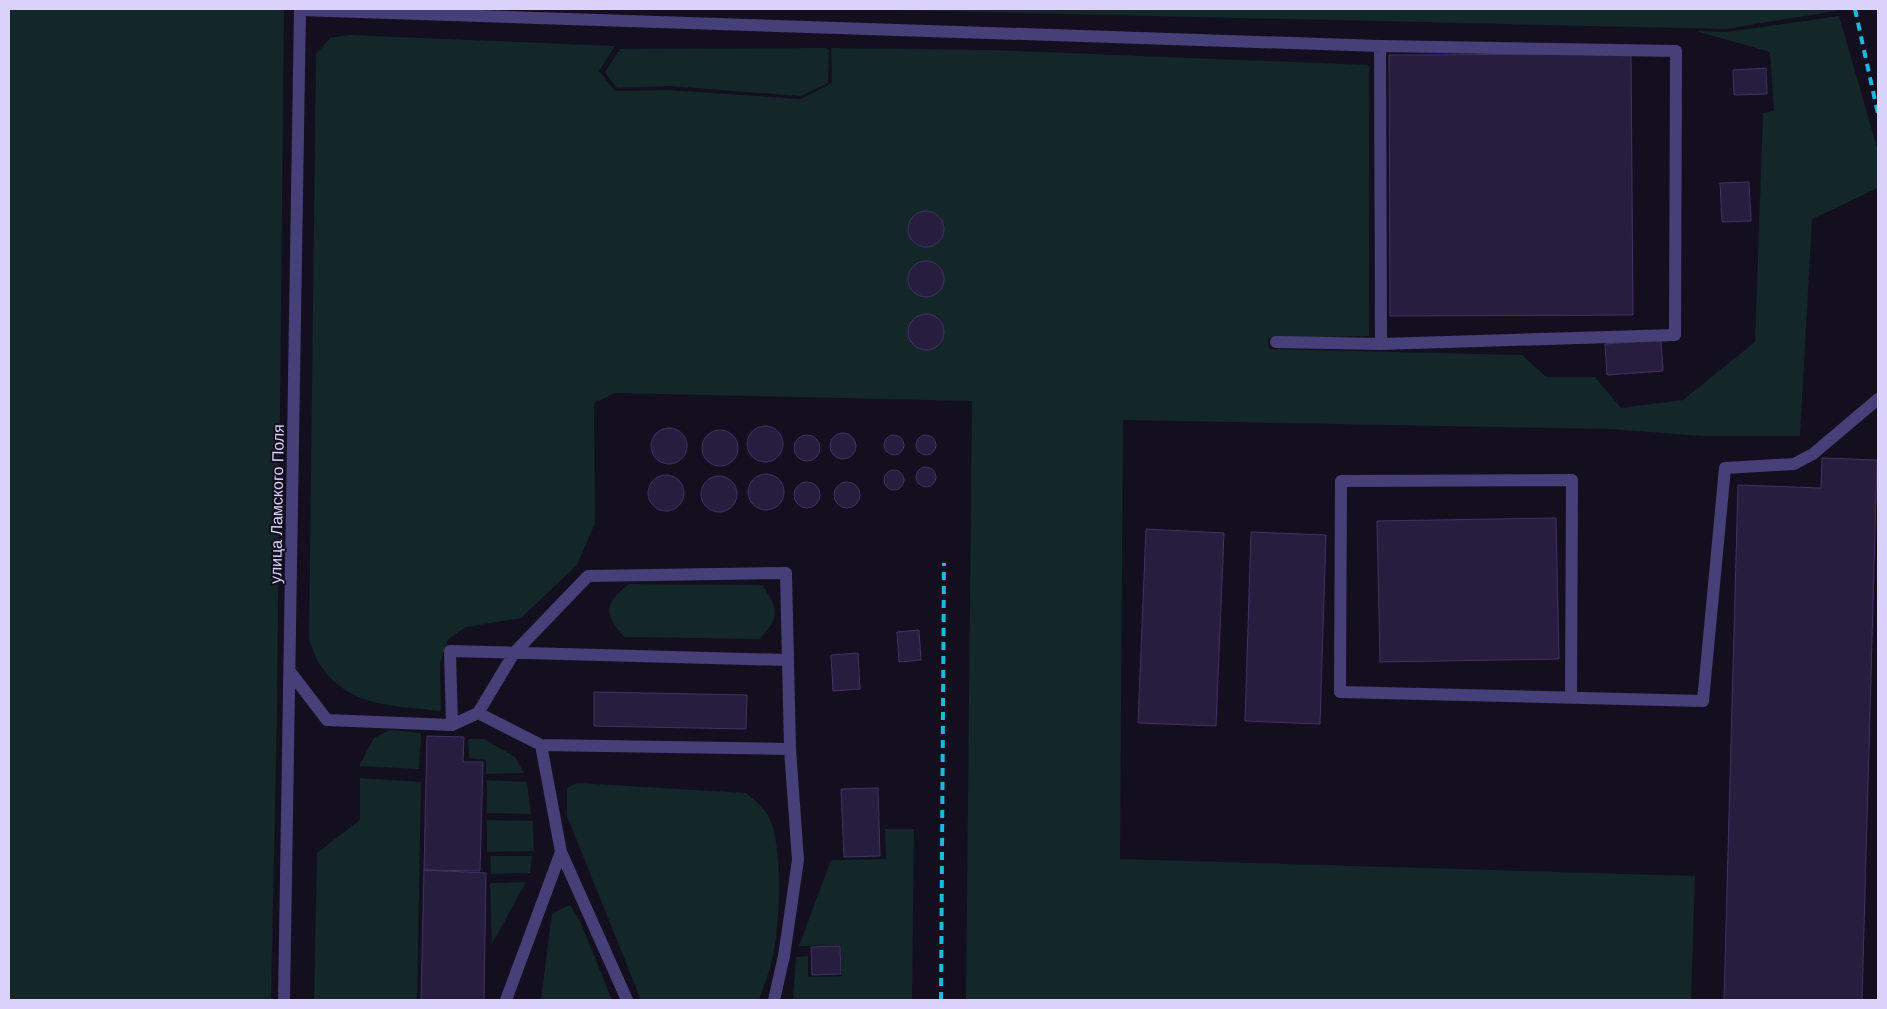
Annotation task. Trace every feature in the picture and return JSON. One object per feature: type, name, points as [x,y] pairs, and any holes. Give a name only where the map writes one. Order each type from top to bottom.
[{"type":"street","points":[[300,9],[1380,46],[1676,51],[1675,335],[1382,344],[1276,342]]},
{"type":"street","name":"улица Ламского Поля","points":[[284,1000],[291,673],[300,9]]},
{"type":"street","points":[[1380,46],[1382,344]]},
{"type":"street","points":[[1571,697],[1572,480],[1342,481],[1340,692],[1703,701],[1725,468],[1794,464],[1813,454],[1878,399]]},
{"type":"street","points":[[291,673],[327,720],[452,724],[478,713],[514,653],[588,576],[786,573],[790,749],[798,860],[784,956],[774,1000]]},
{"type":"street","points":[[452,724],[450,651],[787,660]]},
{"type":"street","points":[[478,713],[541,745],[790,749]]},
{"type":"street","points":[[541,745],[561,852],[627,1000]]},
{"type":"street","points":[[506,1000],[561,852]]},
{"type":"green space","points":[[9,9],[284,9],[277,710],[271,1000],[9,1000]]},
{"type":"green space","points":[[847,9],[1840,9],[1841,10],[1726,29]]},
{"type":"green space","points":[[1839,16],[1878,151],[1878,188],[1812,219],[1800,436],[1702,436],[1611,429],[1123,420],[1120,859],[1695,876],[1691,1000],[966,1000],[972,401],[615,393],[594,403],[595,523],[577,565],[521,618],[466,627],[448,639],[440,663],[441,711],[392,706],[361,698],[347,691],[334,681],[318,662],[309,640],[316,54],[330,38],[349,35],[615,46],[599,71],[615,91],[667,90],[801,99],[832,83],[831,48],[990,50],[1369,65],[1369,336],[1268,338],[1269,349],[1522,355],[1546,377],[1595,377],[1621,408],[1683,400],[1755,342],[1763,113],[1774,111],[1770,52],[1696,31],[1727,32]]},
{"type":"green space","points":[[827,48],[829,50],[828,83],[801,96],[669,86],[617,88],[605,72],[620,49]]},
{"type":"green space","points":[[629,584],[762,585],[772,600],[775,613],[774,619],[759,639],[624,637],[612,621],[609,609],[615,597]]},
{"type":"green space","points":[[390,730],[421,733],[419,769],[359,766],[374,738]]},
{"type":"green space","points":[[468,739],[484,739],[515,757],[524,773],[486,774],[486,760],[469,758]]},
{"type":"green space","points":[[360,778],[421,782],[417,1000],[314,1000],[317,853],[360,820]]},
{"type":"green space","points":[[487,780],[527,782],[531,814],[487,813]]},
{"type":"green space","points":[[577,783],[746,793],[764,810],[771,822],[775,836],[779,892],[774,950],[770,969],[759,1000],[641,1000],[567,816],[567,788]]},
{"type":"green space","points":[[487,820],[533,821],[534,851],[487,852]]},
{"type":"green space","points":[[885,829],[914,829],[912,1000],[793,1000],[796,957],[808,956],[808,977],[842,976],[841,945],[799,946],[831,860],[886,859]]},
{"type":"green space","points":[[490,856],[532,856],[530,873],[491,874]]},
{"type":"green space","points":[[526,882],[492,944],[490,883]]},
{"type":"green space","points":[[570,905],[580,921],[612,1000],[541,1000],[552,913]]},
{"type":"building","points":[[1631,54],[1633,315],[1390,316],[1389,55]]},
{"type":"building","points":[[1766,68],[1767,94],[1734,95],[1733,70]]},
{"type":"building","points":[[1749,182],[1751,221],[1722,222],[1720,183]]},
{"type":"building","points":[[926,211],[939,216],[944,229],[939,242],[926,247],[913,242],[908,229],[913,216]]},
{"type":"building","points":[[926,261],[939,266],[944,279],[939,292],[926,297],[913,292],[908,279],[913,266]]},
{"type":"building","points":[[926,314],[939,319],[944,332],[939,345],[926,350],[913,345],[908,332],[913,319]]},
{"type":"building","points":[[1661,340],[1663,371],[1607,375],[1605,344]]},
{"type":"building","points":[[765,426],[778,431],[783,444],[778,457],[765,462],[752,457],[747,444],[752,431]]},
{"type":"building","points":[[669,428],[682,433],[687,446],[682,459],[669,464],[656,459],[651,446],[656,433]]},
{"type":"building","points":[[720,430],[733,435],[738,448],[733,461],[720,466],[707,461],[702,448],[707,435]]},
{"type":"building","points":[[843,433],[852,437],[856,446],[852,455],[843,459],[834,455],[830,446],[834,437]]},
{"type":"building","points":[[807,435],[816,439],[820,448],[816,457],[807,461],[798,457],[794,448],[798,439]]},
{"type":"building","points":[[894,435],[901,438],[904,445],[901,452],[894,455],[887,452],[884,445],[887,438]]},
{"type":"building","points":[[926,435],[933,438],[936,445],[933,452],[926,455],[919,452],[916,445],[919,438]]},
{"type":"building","points":[[1822,458],[1877,460],[1862,1000],[1724,1000],[1738,485],[1821,488]]},
{"type":"building","points":[[926,467],[933,470],[936,477],[933,484],[926,487],[919,484],[916,477],[919,470]]},
{"type":"building","points":[[894,470],[901,473],[904,480],[901,487],[894,490],[887,487],[884,480],[887,473]]},
{"type":"building","points":[[766,474],[779,479],[784,492],[779,505],[766,510],[753,505],[748,492],[753,479]]},
{"type":"building","points":[[666,475],[679,480],[684,493],[679,506],[666,511],[653,506],[648,493],[653,480]]},
{"type":"building","points":[[719,476],[732,481],[737,494],[732,507],[719,512],[706,507],[701,494],[706,481]]},
{"type":"building","points":[[807,482],[816,486],[820,495],[816,504],[807,508],[798,504],[794,495],[798,486]]},
{"type":"building","points":[[847,482],[856,486],[860,495],[856,504],[847,508],[838,504],[834,495],[838,486]]},
{"type":"building","points":[[1556,518],[1559,659],[1380,662],[1377,521]]},
{"type":"building","points":[[1146,529],[1224,533],[1216,726],[1138,723]]},
{"type":"building","points":[[1251,532],[1326,535],[1320,724],[1245,721]]},
{"type":"building","points":[[919,630],[921,660],[899,662],[897,632]]},
{"type":"building","points":[[858,653],[860,689],[833,691],[831,655]]},
{"type":"building","points":[[594,692],[747,695],[746,729],[594,726]]},
{"type":"building","points":[[427,736],[464,737],[463,762],[483,762],[480,871],[424,870]]},
{"type":"building","points":[[878,788],[880,856],[844,857],[841,789]]},
{"type":"building","points":[[424,870],[486,873],[484,1000],[421,1000]]},
{"type":"building","points":[[840,946],[841,974],[812,975],[811,947]]},
{"type":"railway","points":[[1855,9],[1878,114]]},
{"type":"railway","points":[[941,1000],[944,563]]}]
